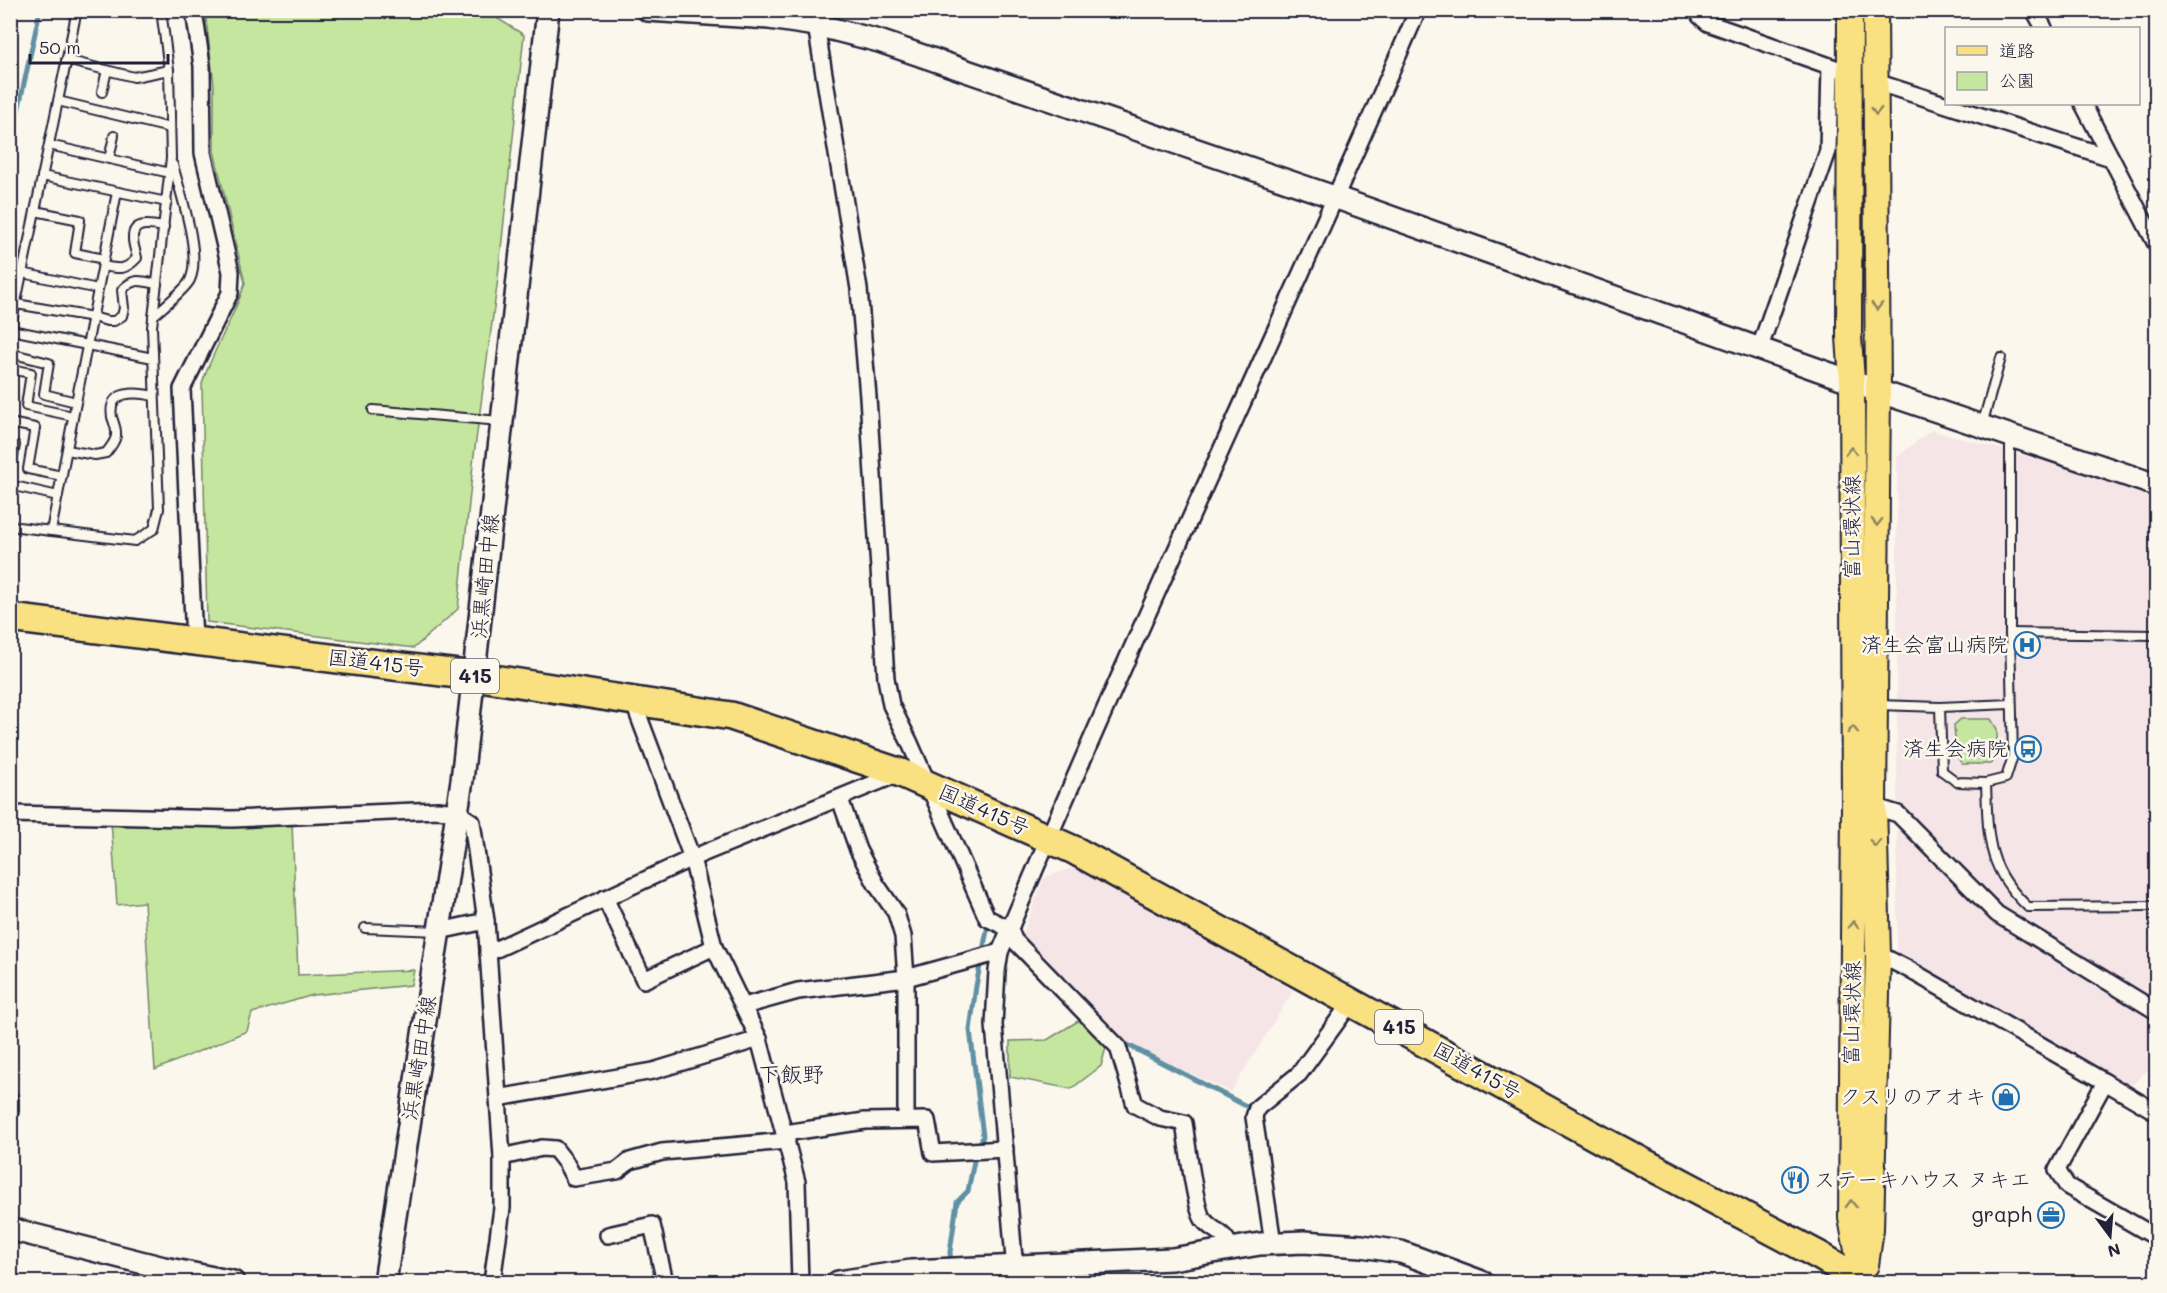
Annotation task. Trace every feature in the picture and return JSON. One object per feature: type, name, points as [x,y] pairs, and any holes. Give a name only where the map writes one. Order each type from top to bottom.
[{"type":"highway","name":"国道415号","points":[[10,618],[474,676],[731,716],[901,773],[1084,855],[1607,1143],[1820,1256],[1863,1282]]},
{"type":"main road","name":"富山環状線","points":[[1850,10],[1840,69],[1852,381],[1864,805],[1851,1218],[1863,1282]]},
{"type":"main road","name":"富山環状線","points":[[1863,1282],[1871,1229],[1878,954],[1864,805],[1875,704],[1878,392],[1875,10]]},
{"type":"street","points":[[194,10],[202,66],[203,153],[231,272],[230,293],[182,389],[194,640]]},
{"type":"street","name":"浜黒崎田中線","points":[[385,1282],[457,812],[549,10]]},
{"type":"street","points":[[648,10],[769,18],[816,25],[879,41],[1337,198],[1878,392],[2157,485]]},
{"type":"street","points":[[1015,1274],[994,1025],[1000,952],[1048,838],[1337,198],[1418,10]]},
{"type":"street","points":[[1698,10],[1700,16],[1708,23],[1840,69],[1828,151],[1759,350]]},
{"type":"street","points":[[2034,10],[2043,27]]},
{"type":"street","points":[[816,25],[859,289],[886,678],[891,705],[987,918],[1010,929],[1014,940],[1118,1047],[1135,1105],[1160,1119],[1184,1123],[1203,1219],[1227,1238],[1232,1249]]},
{"type":"street","points":[[1876,82],[1945,104]]},
{"type":"street","points":[[1947,105],[2111,158]]},
{"type":"street","points":[[2084,105],[2157,244]]},
{"type":"street","points":[[633,701],[692,858],[714,947],[759,1039],[797,1182],[800,1282]]},
{"type":"street","points":[[488,953],[692,858],[901,773]]},
{"type":"street","points":[[840,799],[858,850],[876,884],[896,913],[903,936],[906,978],[906,1120]]},
{"type":"street","points":[[1864,805],[1898,814],[1997,914],[2157,1011]]},
{"type":"street","points":[[10,814],[232,819],[438,810],[457,812],[472,822],[486,921],[502,1157],[502,1208],[492,1282]]},
{"type":"street","points":[[605,898],[644,980],[714,947]]},
{"type":"street","points":[[439,931],[486,921]]},
{"type":"street","points":[[744,1006],[798,990],[906,978],[1000,952]]},
{"type":"street","points":[[1878,954],[2157,1112]]},
{"type":"street","points":[[1273,1243],[1254,1117],[1257,1108],[1299,1074],[1352,1002]]},
{"type":"street","points":[[498,1098],[653,1071],[759,1039]]},
{"type":"street","points":[[2105,1082],[2057,1170],[2067,1186],[2157,1237]]},
{"type":"street","points":[[10,1099],[10,1111]]},
{"type":"street","points":[[502,1157],[542,1148],[555,1149],[574,1178],[617,1171],[630,1161],[662,1152],[786,1137],[864,1120],[927,1120],[933,1153],[1005,1149]]},
{"type":"street","points":[[608,1235],[652,1225],[665,1282]]},
{"type":"street","points":[[10,1229],[164,1268],[233,1282]]},
{"type":"street","points":[[838,1282],[911,1271],[1015,1274],[1172,1259],[1273,1243],[1304,1242],[1401,1252],[1482,1282]]},
{"type":"lane","points":[[77,10],[11,330],[153,358]]},
{"type":"lane","points":[[10,526],[135,541],[154,529],[159,509],[153,316],[171,158],[169,70],[161,10]]},
{"type":"lane","points":[[66,60],[134,77],[169,70]]},
{"type":"lane","points":[[102,92],[107,70]]},
{"type":"lane","points":[[58,101],[170,128]]},
{"type":"lane","points":[[109,159],[114,136]]},
{"type":"lane","points":[[49,145],[170,172]]},
{"type":"lane","points":[[153,316],[190,281],[194,258],[171,158]]},
{"type":"lane","points":[[42,176],[167,202]]},
{"type":"lane","points":[[51,531],[117,192]]},
{"type":"lane","points":[[35,211],[80,220],[75,254],[120,269],[129,266],[136,258],[132,237],[137,228],[144,224],[164,227]]},
{"type":"lane","points":[[22,273],[98,289]]},
{"type":"lane","points":[[16,303],[114,321],[122,316],[124,308],[122,290],[129,282],[138,280],[157,284]]},
{"type":"lane","points":[[10,353],[49,363],[44,394],[76,402]]},
{"type":"lane","points":[[1982,426],[2001,358]]},
{"type":"lane","points":[[10,369],[32,373],[26,406],[73,416]]},
{"type":"lane","points":[[67,450],[94,455],[106,453],[116,439],[116,426],[112,415],[114,402],[126,393],[139,392],[154,396]]},
{"type":"lane","points":[[373,410],[502,421]]},
{"type":"lane","points":[[10,423],[35,429],[27,469],[62,476]]},
{"type":"lane","points":[[1940,706],[1942,771],[1957,782],[1986,783],[2006,778],[2013,756],[2010,633],[2010,436]]},
{"type":"lane","points":[[10,444],[15,445],[10,475]]},
{"type":"lane","points":[[10,485],[58,496]]},
{"type":"lane","points":[[2010,633],[2157,635]]},
{"type":"lane","points":[[1875,704],[1940,706],[2011,704]]},
{"type":"lane","points":[[1986,783],[1988,837],[1994,862],[2018,897],[2028,907],[2157,906]]},
{"type":"lane","points":[[365,928],[439,931]]},
{"type":"shaded area","name":"済生会富山病院","points":[[1931,430],[2156,491],[2156,1062],[2129,1088],[1897,953],[1897,457]]},
{"type":"shaded area","points":[[1074,867],[1110,884],[1293,991],[1231,1092],[1127,1044],[1022,936],[1044,878]]},
{"type":"green space","points":[[445,10],[489,13],[524,35],[497,286],[474,455],[458,609],[414,648],[207,622],[202,384],[245,283],[214,151],[214,85],[205,11]]},
{"type":"green space","points":[[1961,719],[1991,719],[1997,729],[1997,758],[1990,764],[1962,764],[1956,755],[1954,725]]},
{"type":"green space","points":[[111,821],[292,823],[298,975],[414,970],[411,985],[313,995],[252,1013],[247,1031],[155,1070],[144,902],[117,905]]},
{"type":"green space","points":[[1083,1018],[1108,1040],[1101,1066],[1071,1089],[1010,1077],[1010,1041],[1047,1040]]},
{"type":"waterway","points":[[10,148],[40,10]]},
{"type":"waterway","points":[[951,1265],[950,1252],[957,1202],[968,1191],[974,1161],[983,1136],[970,1030],[989,920]]},
{"type":"waterway","points":[[1122,1042],[1250,1108]]},
{"type":"place","name":"済生会富山病院","points":[[2027,645]]},
{"type":"place","name":"済生会病院","points":[[2028,749]]},
{"type":"place","name":"クスリのアオキ","points":[[2006,1097]]},
{"type":"place","name":"ステーキハウス ヌキエ","points":[[1795,1180]]},
{"type":"place","name":"graph","points":[[2051,1215]]},
{"type":"district","name":"下飯野","points":[[791,1074]]}]
